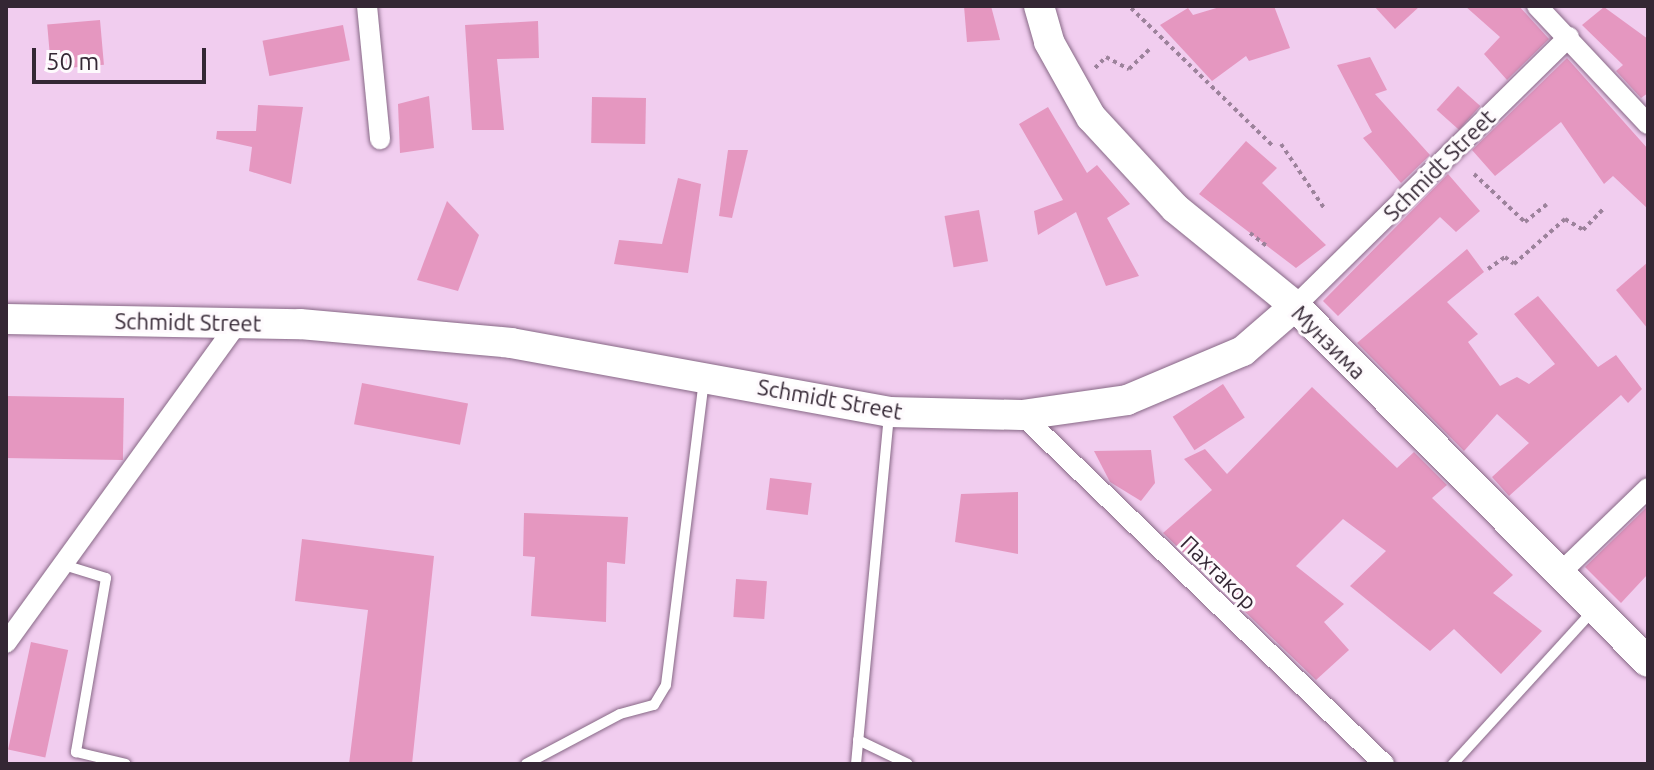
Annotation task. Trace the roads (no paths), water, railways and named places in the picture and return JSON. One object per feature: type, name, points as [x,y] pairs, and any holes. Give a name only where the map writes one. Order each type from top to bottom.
[{"type":"street","points":[[367,6],[380,139]]},
{"type":"street","name":"Мунзима","points":[[1039,6],[1049,42],[1091,117],[1175,208],[1295,306],[1558,575],[1648,662]]},
{"type":"street","points":[[1537,6],[1648,124]]},
{"type":"street","name":"Schmidt Street","points":[[6,319],[238,323],[511,343],[889,412],[1022,415],[1127,400],[1243,351],[1295,306],[1569,37]]},
{"type":"street","points":[[6,643],[238,323]]},
{"type":"street","name":"Пахтакор","points":[[1022,415],[1384,764]]},
{"type":"street","points":[[1558,575],[1648,488]]},
{"type":"lane","points":[[526,764],[620,714],[654,705],[666,685],[705,377]]},
{"type":"lane","points":[[856,764],[889,412]]},
{"type":"lane","points":[[64,565],[106,578],[76,752],[126,764]]},
{"type":"lane","points":[[1453,764],[1595,610]]},
{"type":"lane","points":[[858,740],[908,764]]}]
